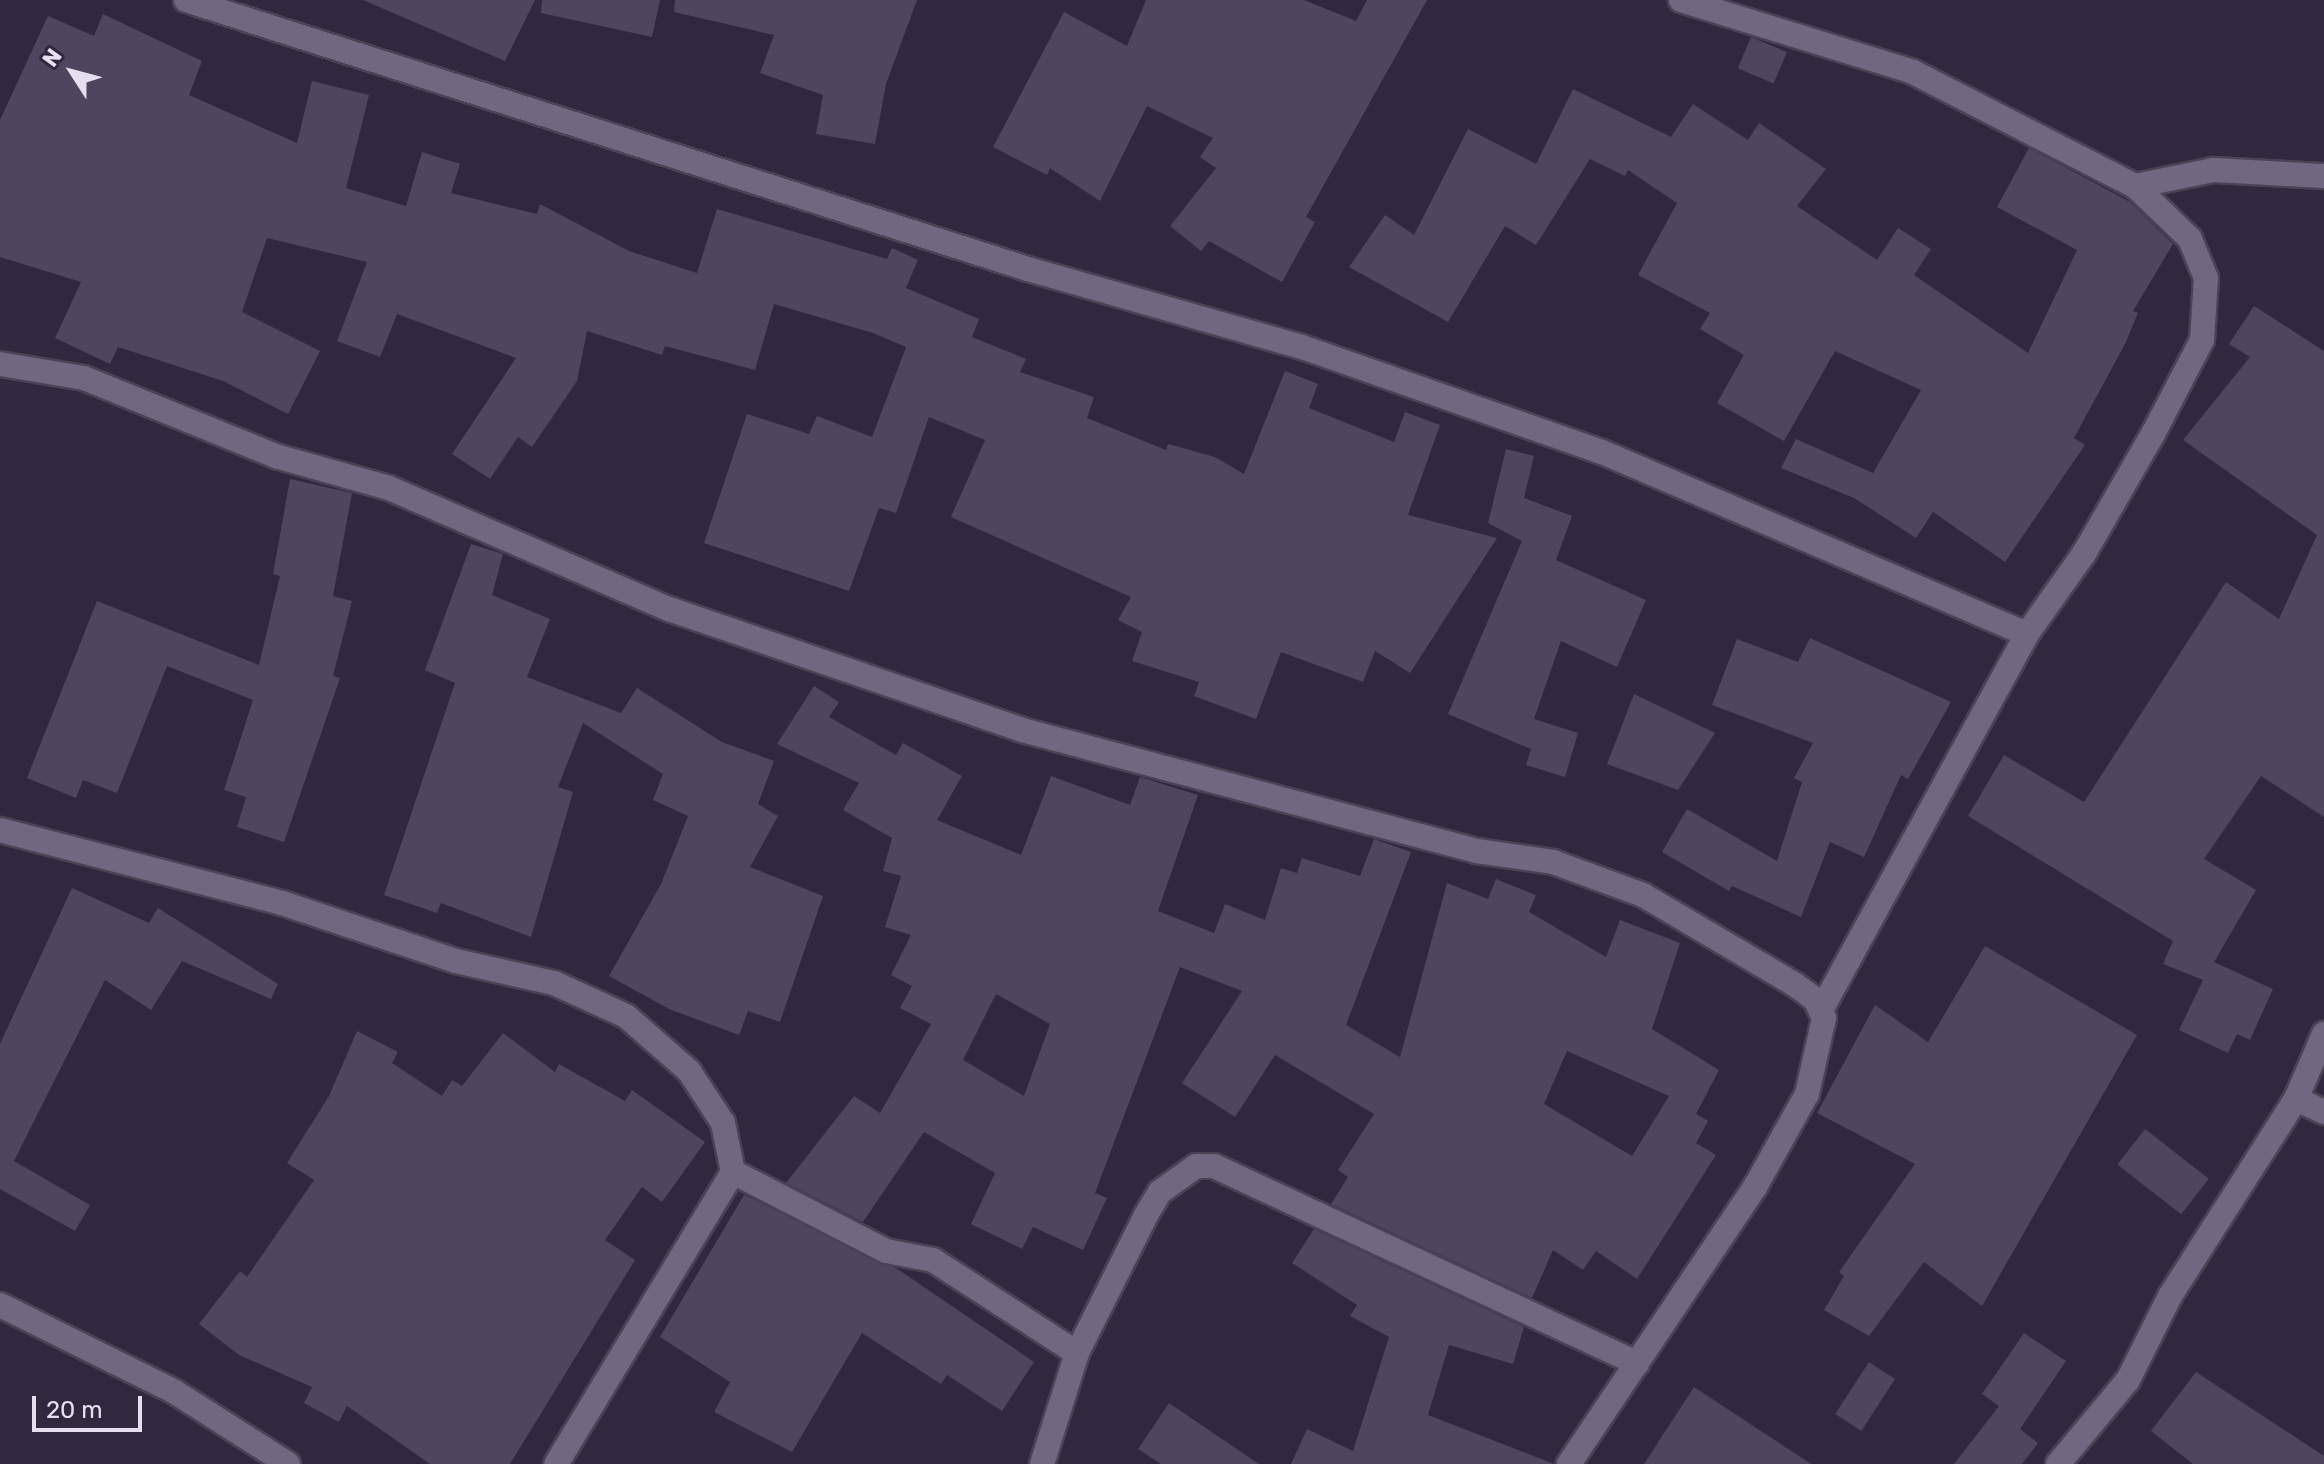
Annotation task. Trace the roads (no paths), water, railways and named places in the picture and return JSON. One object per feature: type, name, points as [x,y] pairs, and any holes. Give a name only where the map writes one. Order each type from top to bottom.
[{"type":"street","points":[[186,0],[1028,269],[1302,347],[1602,452],[2027,634]]},
{"type":"street","points":[[1569,1464],[1755,1187],[1807,1094],[1823,1044],[1822,1009],[2027,634],[2085,552],[2202,340],[2200,259],[2173,217],[2135,186],[1913,72],[1681,0]]},
{"type":"street","points":[[2135,186],[2213,170],[2324,176]]},
{"type":"street","points":[[0,364],[84,378],[279,457],[389,488],[669,609],[1022,730],[1477,851],[1553,862],[1643,895],[1794,984],[1822,1009]]},
{"type":"street","points":[[0,830],[282,903],[456,961],[554,983],[626,1016],[709,1099],[733,1150],[733,1172],[556,1464]]},
{"type":"street","points":[[2058,1464],[2128,1380],[2170,1296],[2296,1099],[2324,1034]]},
{"type":"street","points":[[2296,1099],[2324,1112]]},
{"type":"street","points":[[1042,1464],[1077,1353],[1160,1192],[1186,1170],[1210,1166],[1637,1363]]},
{"type":"street","points":[[733,1172],[886,1251],[933,1260],[1077,1353]]},
{"type":"street","points":[[0,1305],[175,1392],[288,1464]]}]
